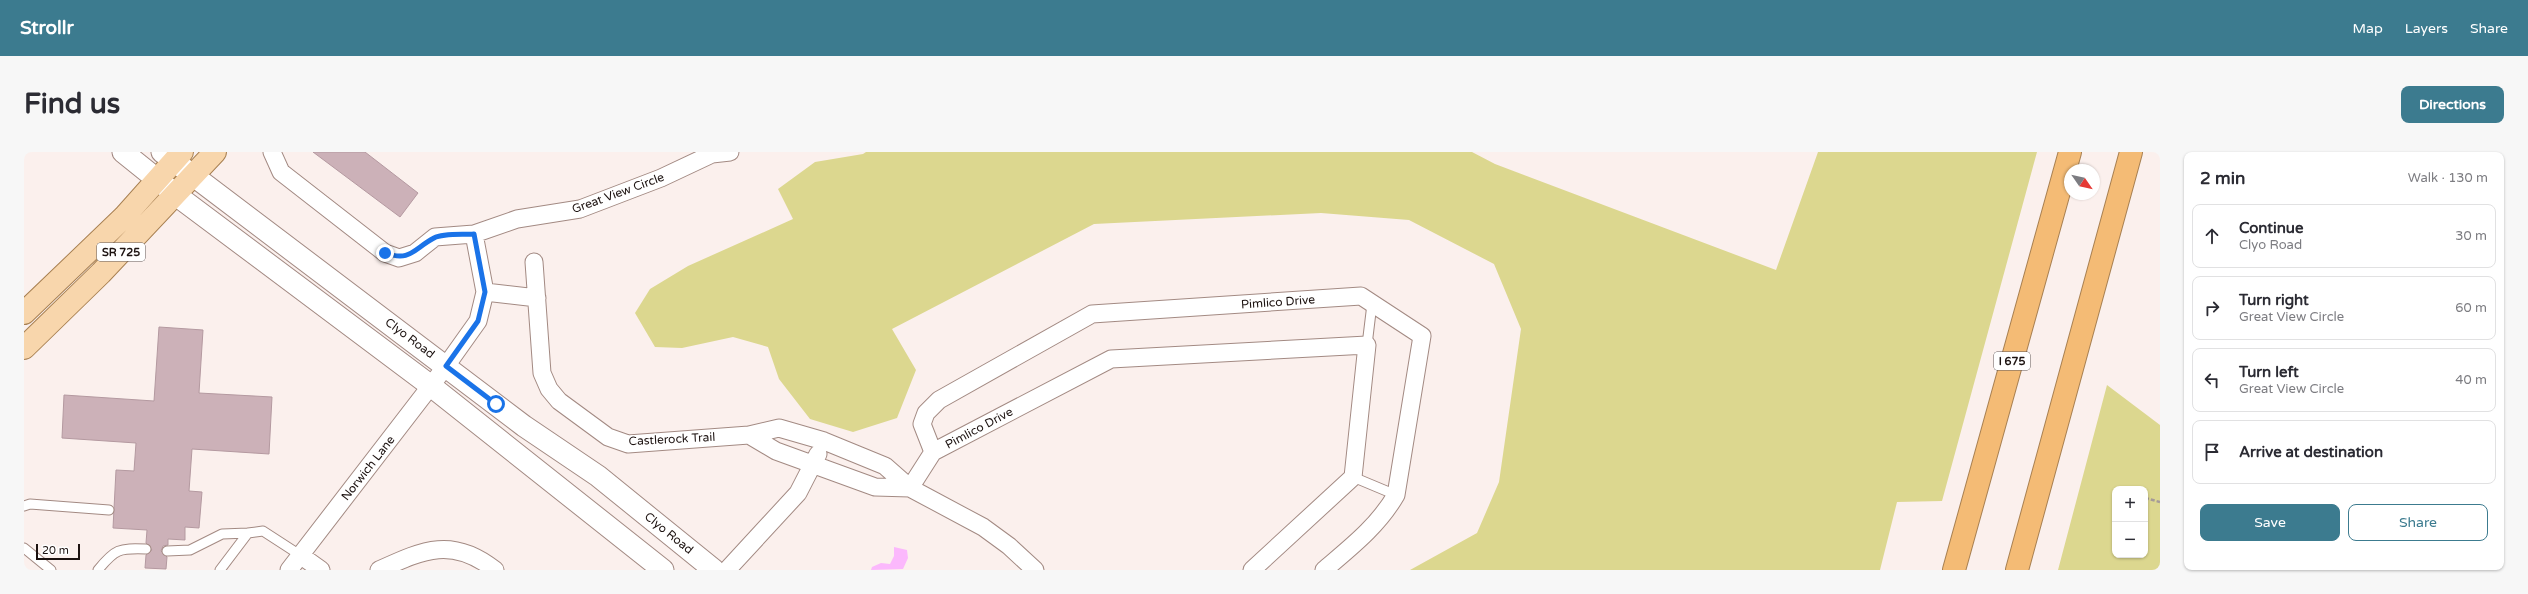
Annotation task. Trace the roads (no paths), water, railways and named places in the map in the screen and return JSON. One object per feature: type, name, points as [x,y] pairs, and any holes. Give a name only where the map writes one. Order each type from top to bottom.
[{"type":"highway","name":"I 675","points":[[1954,570],[2070,152]]},
{"type":"highway","points":[[2017,570],[2131,152]]},
{"type":"main road","name":"SR 725","points":[[24,348],[101,273],[215,152]]},
{"type":"main road","name":"SR 725","points":[[24,313],[118,222],[157,180],[173,155]]},
{"type":"street","points":[[123,152],[176,195],[431,386],[663,570]]},
{"type":"street","name":"Great View Circle","points":[[272,152],[281,172],[385,253],[399,258],[415,252],[435,237],[474,234],[517,219],[580,209],[661,178],[711,153],[730,152]]},
{"type":"street","name":"Clyo Road","points":[[173,155],[194,176],[524,426],[598,476],[714,570]]},
{"type":"street","points":[[446,366],[478,321],[485,292],[474,234]]},
{"type":"street","name":"Castlerock Trail","points":[[534,262],[542,373],[549,389],[559,402],[608,437],[628,444],[749,435],[779,428],[824,441],[884,466],[910,488]]},
{"type":"street","points":[[485,292],[537,298]]},
{"type":"street","name":"Pimlico Drive","points":[[933,452],[922,424],[926,413],[939,400],[1092,314],[1361,296],[1422,336],[1396,495],[1385,514],[1372,528],[1324,570]]},
{"type":"street","points":[[1252,570],[1353,476],[1367,345]]},
{"type":"street","name":"Pimlico Drive","points":[[910,488],[933,452],[1112,359],[1367,345]]},
{"type":"street","name":"Norwich Lane","points":[[289,570],[446,366]]},
{"type":"street","points":[[749,435],[776,451],[875,487],[910,488],[983,527],[1010,546],[1031,569]]},
{"type":"street","points":[[726,570],[798,493],[824,441]]},
{"type":"street","points":[[379,570],[408,556],[439,549],[471,555],[494,570]]},
{"type":"street","points":[[300,555],[321,570]]},
{"type":"lane","points":[[1367,345],[1372,304]]},
{"type":"lane","points":[[1353,476],[1396,495]]},
{"type":"lane","points":[[24,506],[30,504],[108,510]]},
{"type":"lane","points":[[167,551],[190,550],[222,534],[263,531],[300,555]]},
{"type":"lane","points":[[220,570],[248,533]]},
{"type":"lane","points":[[24,548],[51,570]]},
{"type":"lane","points":[[98,570],[110,554],[122,548],[146,549]]}]
